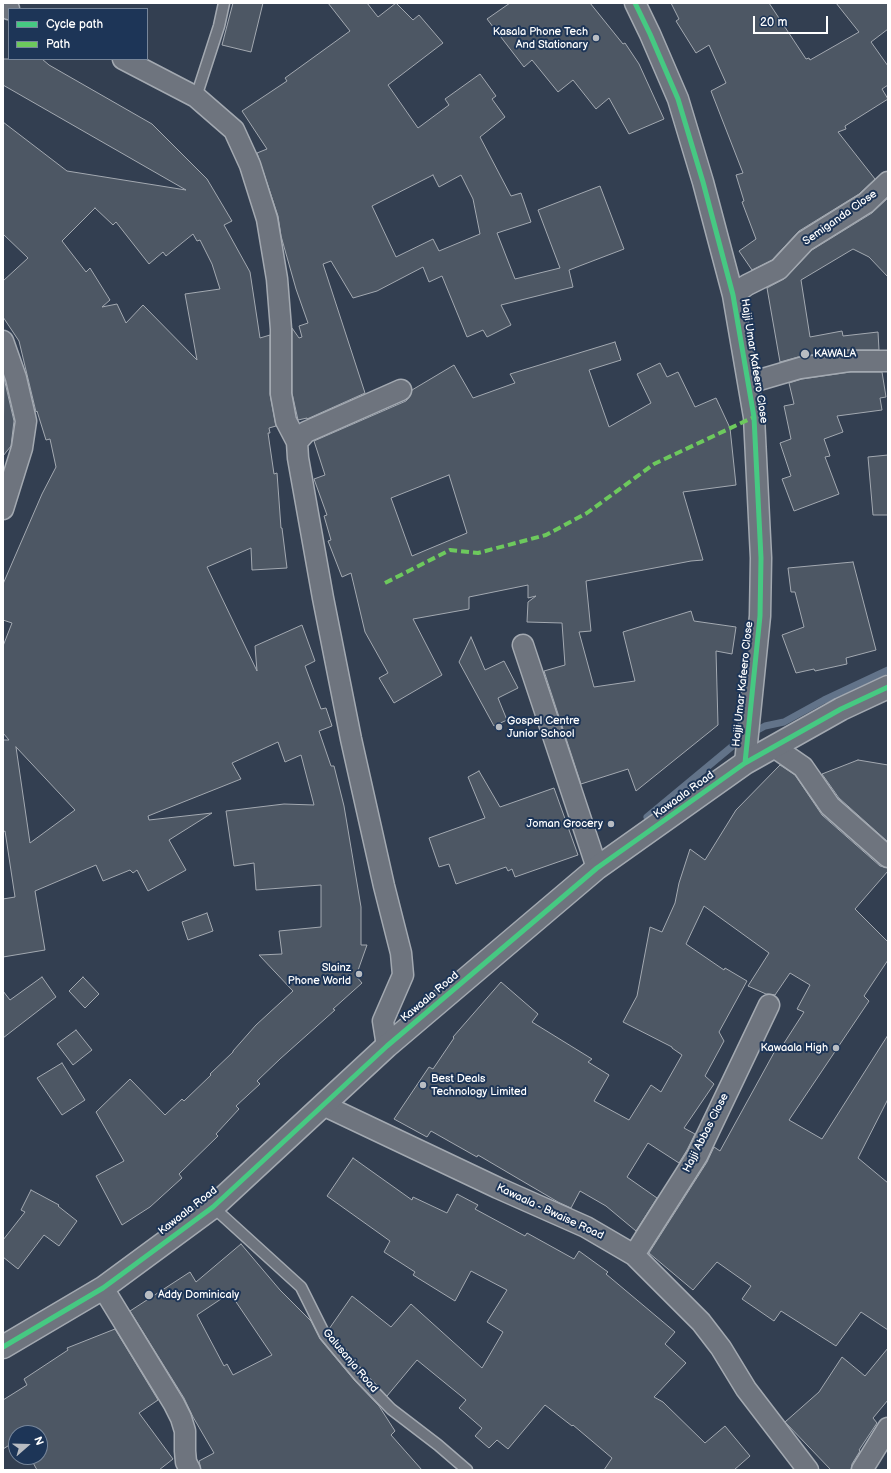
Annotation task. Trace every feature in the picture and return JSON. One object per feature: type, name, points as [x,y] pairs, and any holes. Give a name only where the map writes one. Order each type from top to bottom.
[{"type":"street","name":"Hajji Umar Kafeero Close","points":[[635,3],[678,99],[703,182],[733,295],[754,417],[761,558],[760,616],[746,763]]},
{"type":"street","points":[[125,60],[196,97],[234,130],[250,165],[267,219],[277,279],[281,329],[281,394],[286,421],[297,442],[298,458],[323,598],[351,739],[384,886],[401,953],[403,975],[383,1021],[387,1046]]},
{"type":"street","name":"Semiganda Close","points":[[733,295],[747,285],[779,269],[805,241],[866,203],[888,182]]},
{"type":"street","points":[[3,341],[16,378],[26,421],[22,448],[3,509]]},
{"type":"street","points":[[749,383],[800,368],[849,362],[888,361]]},
{"type":"street","points":[[297,442],[306,432],[402,390]]},
{"type":"street","points":[[523,645],[597,868]]},
{"type":"street","name":"Kawaala Road","points":[[3,1347],[102,1288],[213,1206],[387,1046],[597,868],[746,763],[841,709],[888,687]]},
{"type":"street","points":[[774,747],[803,767],[830,806],[888,857]]},
{"type":"street","name":"Hajji Abbas Close","points":[[634,1255],[697,1156],[769,1005]]},
{"type":"street","name":"Kawaala - Bwaise Road","points":[[322,1105],[498,1188],[586,1227],[634,1255],[701,1322],[721,1348],[746,1389],[808,1470]]},
{"type":"street","points":[[102,1288],[176,1409],[185,1431],[184,1451],[186,1462],[190,1470]]},
{"type":"street","points":[[862,1470],[888,1428]]},
{"type":"lane","points":[[196,97],[219,26],[224,3]]},
{"type":"lane","name":"Galusanja Road","points":[[213,1206],[301,1287],[325,1335],[360,1377],[391,1409],[438,1445],[467,1470]]},
{"type":"building","points":[[233,3],[263,3],[251,52],[222,45]]},
{"type":"building","points":[[328,3],[367,3],[378,17],[396,3],[413,20],[419,15],[443,43],[388,85],[418,128],[449,105],[445,99],[480,74],[496,96],[492,99],[505,117],[480,137],[511,196],[521,193],[531,222],[497,233],[515,279],[560,268],[538,210],[600,186],[624,249],[569,270],[573,287],[501,305],[511,325],[487,337],[483,330],[467,337],[442,276],[429,282],[423,267],[377,291],[353,298],[331,261],[323,264],[365,393],[307,419],[298,420],[292,393],[292,328],[299,338],[302,337],[299,326],[308,323],[296,289],[281,236],[278,216],[257,153],[267,149],[242,111],[287,81],[285,78],[350,31]],"holes":[[[433,175],[439,187],[461,175],[473,199],[480,234],[439,251],[433,239],[396,257],[372,206]]]},
{"type":"building","points":[[510,3],[590,3],[623,44],[625,43],[639,64],[664,119],[629,134],[609,98],[596,109],[573,80],[558,92],[532,60],[524,67],[487,19]]},
{"type":"building","points":[[671,3],[769,3],[806,59],[809,58],[810,60],[859,32],[836,3],[888,3],[888,29],[871,42],[888,66],[888,85],[882,89],[888,99],[845,126],[846,129],[838,132],[875,179],[859,194],[799,231],[772,260],[752,270],[739,251],[756,239],[742,202],[744,201],[736,175],[743,173],[711,91],[726,83],[709,45],[696,53],[676,21],[679,19]]},
{"type":"building","points":[[3,59],[43,60],[49,65],[152,124],[207,179],[232,221],[224,225],[250,272],[260,338],[270,335],[270,394],[276,426],[269,428],[270,433],[268,433],[274,474],[277,473],[281,528],[287,568],[252,570],[251,548],[207,567],[257,671],[255,646],[302,625],[315,661],[305,666],[321,709],[326,708],[332,726],[319,731],[331,766],[334,766],[344,806],[361,907],[361,945],[367,945],[356,976],[362,983],[333,1009],[335,1010],[257,1081],[260,1084],[236,1106],[239,1109],[216,1134],[218,1136],[179,1174],[182,1178],[150,1207],[122,1225],[96,1176],[124,1161],[96,1112],[130,1079],[165,1115],[182,1099],[184,1101],[233,1052],[256,1025],[293,991],[259,955],[282,954],[279,931],[321,927],[321,885],[256,890],[254,863],[234,866],[226,811],[284,804],[314,805],[301,755],[285,762],[278,742],[232,763],[241,779],[148,816],[149,820],[212,813],[169,840],[186,870],[148,891],[137,870],[133,873],[130,870],[103,881],[96,865],[35,891],[45,950],[3,957],[3,899],[15,897],[5,831],[3,832],[3,740],[9,740],[3,733],[3,646],[12,623],[3,620],[3,584],[42,494],[56,467],[50,439],[46,440],[37,411],[36,412],[19,341],[3,317],[3,281],[28,258],[3,234],[3,122],[67,171],[186,190],[3,85]],"holes":[[[95,208],[113,225],[116,222],[149,264],[163,252],[166,256],[193,234],[197,241],[200,240],[212,264],[220,289],[185,294],[197,360],[143,305],[126,323],[117,304],[102,307],[110,300],[90,268],[86,272],[62,241]],[[16,747],[75,810],[30,843]]]},
{"type":"building","points":[[888,198],[888,277],[869,257],[853,249],[801,280],[810,337],[842,331],[843,336],[878,332],[879,350],[847,350],[798,357],[780,362],[767,288],[784,279],[812,250],[872,213]]},
{"type":"building","points":[[615,342],[621,360],[589,370],[609,427],[651,403],[637,374],[660,363],[667,377],[678,372],[695,407],[716,398],[730,428],[736,485],[683,492],[703,560],[586,581],[591,631],[579,632],[594,687],[635,681],[623,632],[691,611],[694,621],[736,627],[732,654],[716,651],[718,725],[636,791],[628,769],[581,784],[544,671],[565,665],[562,623],[527,622],[528,602],[536,596],[528,598],[528,585],[469,597],[469,609],[413,619],[442,675],[394,703],[379,678],[388,673],[365,632],[351,573],[342,577],[328,541],[331,540],[324,516],[327,515],[314,479],[325,475],[314,441],[406,401],[412,390],[454,365],[473,398],[515,383],[510,374]],"holes":[[[449,475],[467,533],[412,556],[391,498]]]},
{"type":"building","points":[[850,372],[882,372],[886,397],[880,398],[882,410],[837,416],[843,432],[824,439],[830,456],[825,457],[839,494],[794,511],[782,479],[791,476],[780,443],[791,439],[784,406],[794,404],[789,383],[802,379]]},
{"type":"building","points":[[4,378],[14,421],[11,446],[3,456]]},
{"type":"building","points":[[888,455],[888,515],[873,515],[868,457]]},
{"type":"building","points":[[853,562],[876,650],[846,658],[847,664],[815,671],[814,669],[796,673],[782,635],[804,627],[795,592],[791,592],[788,568]]},
{"type":"building","points":[[471,637],[485,670],[504,661],[518,688],[498,698],[507,720],[494,726],[459,662]]},
{"type":"building","points":[[858,760],[888,765],[888,842],[839,798],[822,774]]},
{"type":"building","points":[[780,765],[795,775],[822,815],[880,866],[888,868],[888,871],[855,909],[888,942],[888,960],[864,996],[869,1001],[789,1120],[822,1139],[888,1035],[888,1099],[858,1158],[888,1183],[888,1330],[861,1312],[836,1346],[781,1311],[774,1321],[742,1299],[751,1286],[717,1262],[693,1290],[649,1253],[707,1162],[714,1147],[720,1151],[776,1049],[779,1051],[804,1012],[797,1009],[810,985],[790,973],[775,995],[766,994],[748,986],[769,953],[704,906],[686,944],[724,970],[725,968],[747,981],[719,1032],[724,1041],[705,1076],[714,1084],[684,1128],[695,1134],[687,1150],[679,1163],[648,1143],[627,1177],[657,1198],[636,1231],[606,1206],[580,1191],[571,1208],[558,1202],[478,1155],[477,1157],[431,1131],[427,1137],[394,1119],[429,1067],[433,1069],[454,1038],[453,1037],[501,982],[538,1014],[532,1022],[592,1059],[588,1062],[609,1075],[594,1101],[629,1120],[651,1085],[661,1092],[682,1055],[672,1047],[623,1022],[637,996],[650,927],[662,932],[675,903],[679,883],[690,849],[705,860],[736,810]]},
{"type":"building","points":[[479,771],[500,807],[554,788],[578,855],[515,877],[512,869],[508,871],[506,867],[456,884],[449,864],[439,867],[429,838],[485,818],[468,777]]},
{"type":"building","points":[[207,913],[213,931],[188,940],[182,922]]},
{"type":"building","points":[[42,977],[56,997],[3,1038],[3,991],[10,1000]]},
{"type":"building","points":[[83,977],[99,994],[85,1008],[69,991]]},
{"type":"building","points":[[76,1030],[92,1050],[73,1065],[57,1044]]},
{"type":"building","points":[[62,1063],[85,1100],[62,1115],[37,1078]]},
{"type":"building","points":[[353,1158],[412,1200],[413,1197],[447,1213],[457,1194],[478,1205],[475,1209],[525,1236],[527,1233],[574,1259],[579,1251],[608,1272],[606,1274],[675,1332],[665,1344],[686,1363],[654,1397],[663,1402],[705,1443],[725,1426],[750,1456],[734,1470],[604,1470],[612,1458],[573,1425],[572,1426],[545,1405],[508,1449],[497,1440],[489,1448],[475,1436],[482,1428],[459,1408],[466,1400],[417,1360],[387,1396],[365,1373],[329,1329],[352,1296],[391,1327],[411,1304],[482,1368],[503,1332],[487,1322],[507,1290],[471,1271],[455,1301],[413,1275],[415,1272],[384,1252],[390,1241],[327,1196]]},
{"type":"building","points":[[31,1190],[59,1205],[58,1206],[77,1221],[59,1246],[44,1235],[18,1269],[3,1257],[3,1240],[25,1212],[21,1210]]},
{"type":"building","points":[[241,1244],[280,1290],[311,1321],[320,1339],[355,1381],[379,1406],[395,1431],[391,1435],[422,1470],[201,1470],[199,1461],[214,1453],[184,1398],[130,1311],[190,1272],[196,1282]],"holes":[[[230,1293],[272,1355],[233,1375],[227,1364],[224,1366],[197,1315]]]},
{"type":"building","points":[[115,1329],[158,1400],[139,1413],[173,1459],[159,1470],[37,1470],[34,1465],[48,1465],[48,1425],[8,1425],[8,1446],[3,1449],[3,1400],[27,1385],[24,1379],[68,1350],[67,1348]]},
{"type":"building","points":[[888,1348],[888,1400],[873,1418],[877,1423],[859,1450],[860,1451],[852,1464],[851,1470],[831,1470],[785,1422],[819,1392],[842,1357],[865,1376]]},
{"type":"waterway","points":[[647,817],[741,739],[765,726],[784,722],[824,700],[888,670]]},
{"type":"marked path","points":[[385,583],[450,550],[478,553],[546,535],[587,513],[654,464],[754,417]]},
{"type":"cycle path","points":[[635,3],[678,99],[703,182],[733,295],[754,417],[761,558],[760,616],[745,763]]},
{"type":"cycle path","points":[[3,1347],[103,1288],[213,1207],[387,1046],[597,868],[745,763],[841,709],[888,687]]},
{"type":"place","name":"Kasala Phone Tech And Stationary","points":[[596,38]]},
{"type":"place","name":"KAWALA","points":[[805,354]]},
{"type":"place","name":"Gospel Centre Junior School","points":[[499,727]]},
{"type":"place","name":"Joman Grocery","points":[[611,824]]},
{"type":"place","name":"Slainz Phone World","points":[[359,974]]},
{"type":"place","name":"Kawaala High","points":[[836,1048]]},
{"type":"place","name":"Best Deals Technology Limited","points":[[423,1085]]},
{"type":"place","name":"Addy Dominicaly","points":[[149,1295]]}]
